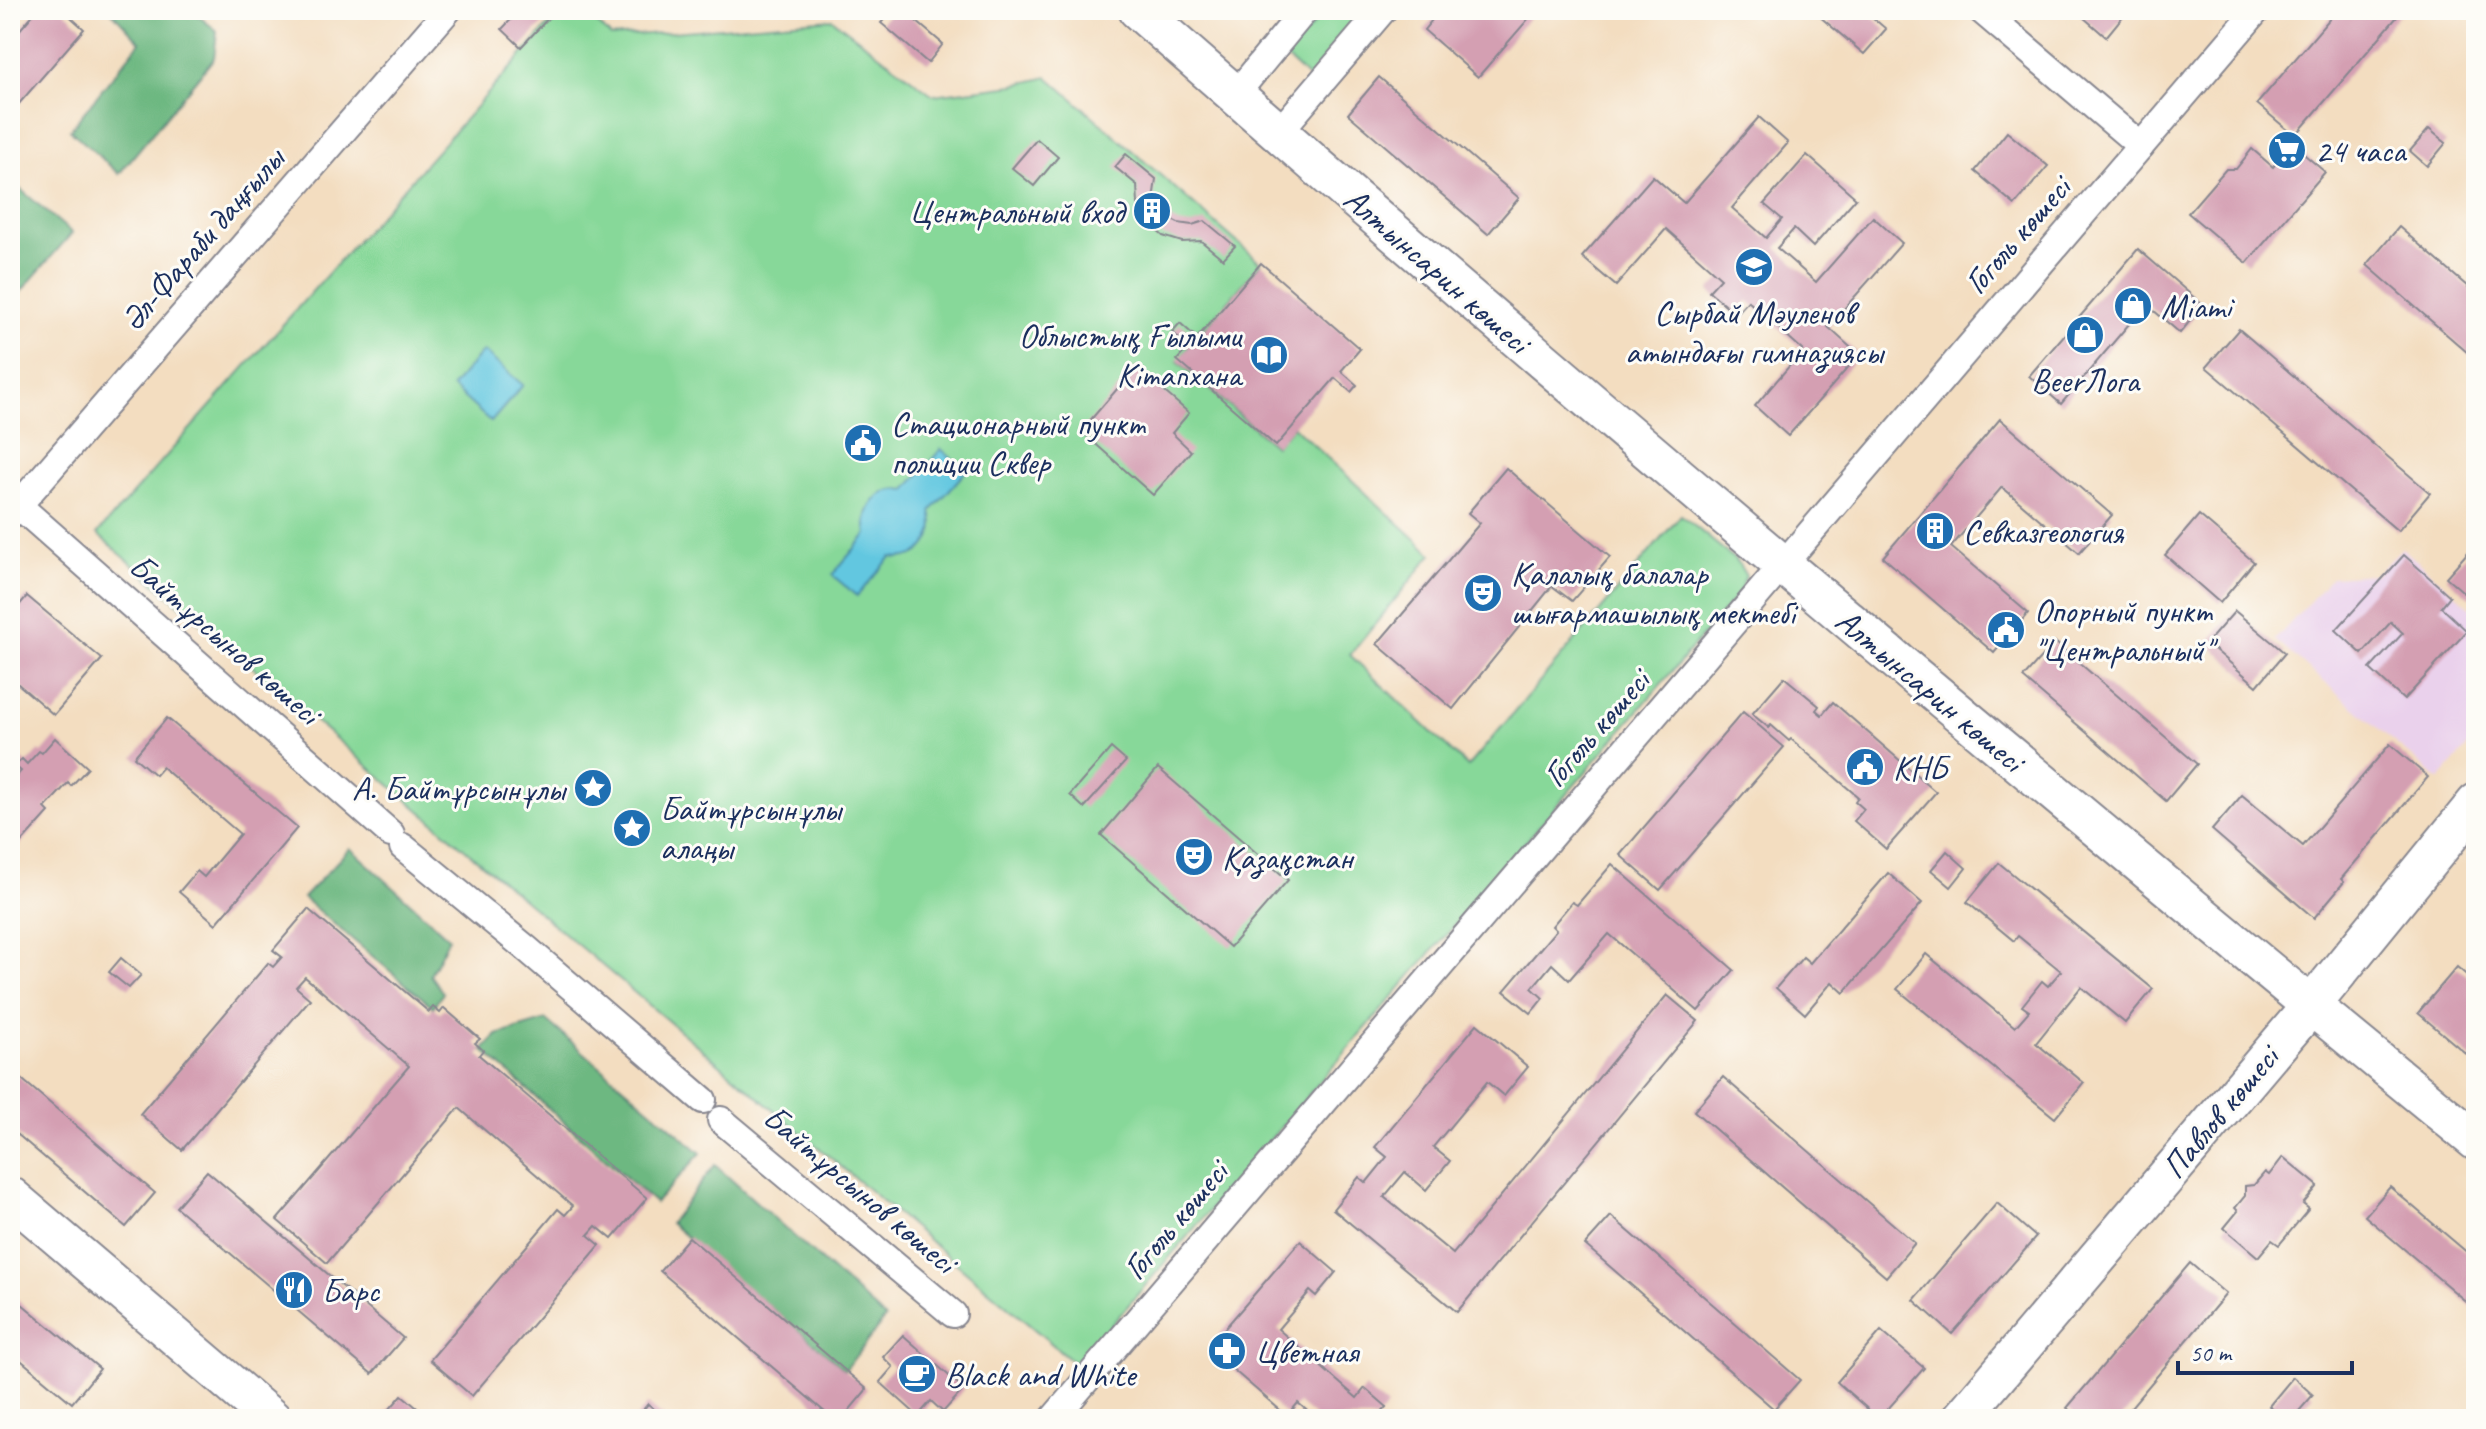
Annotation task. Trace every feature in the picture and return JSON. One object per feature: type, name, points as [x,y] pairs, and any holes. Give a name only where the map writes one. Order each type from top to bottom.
[{"type":"street","name":"Әл-Фараби даңғылы","points":[[13,506],[448,10]]},
{"type":"street","name":"Алтынсарин көшесі","points":[[1138,10],[1782,566],[2310,1007],[2476,1141]]},
{"type":"street","points":[[1235,95],[1305,10]]},
{"type":"street","points":[[1278,133],[1383,10]]},
{"type":"street","points":[[1981,10],[2141,146]]},
{"type":"street","name":"Гоголь көшесі","points":[[1053,1419],[2257,10]]},
{"type":"street","name":"Байтұрсынов көшесі","points":[[13,506],[397,840],[703,1100],[713,1097],[721,1101],[725,1108],[721,1120],[953,1314]]},
{"type":"street","name":"Павлов көшесі","points":[[1961,1419],[2310,1007],[2476,803]]},
{"type":"street","points":[[10,1196],[272,1419]]},
{"type":"shaded area","points":[[2402,548],[2476,612],[2476,737],[2439,780],[2275,640],[2332,577],[2376,574]]},
{"type":"green space","points":[[110,10],[191,10],[217,31],[214,58],[119,174],[70,130],[140,42]]},
{"type":"green space","points":[[562,10],[584,10],[611,37],[832,19],[933,95],[1014,85],[1048,77],[1261,263],[1197,338],[1172,332],[1189,347],[1178,361],[1275,446],[1293,426],[1432,554],[1350,655],[1468,767],[1681,515],[1737,561],[1746,576],[1740,592],[1077,1365],[522,898],[97,534]]},
{"type":"green space","points":[[1326,10],[1371,10],[1311,80],[1285,57]]},
{"type":"green space","points":[[20,189],[72,233],[10,304],[10,201]]},
{"type":"green space","points":[[350,848],[449,938],[430,975],[443,993],[433,1007],[303,898]]},
{"type":"green space","points":[[546,1020],[701,1153],[655,1203],[483,1050],[497,1035]]},
{"type":"green space","points":[[715,1165],[885,1318],[845,1370],[670,1223]]},
{"type":"water","points":[[483,351],[523,385],[491,422],[452,387]]},
{"type":"water","points":[[941,449],[966,471],[931,511],[930,539],[911,556],[891,557],[857,596],[832,575],[867,534],[867,516],[874,501],[888,491],[906,490]]},
{"type":"building","points":[[37,10],[63,10],[84,29],[10,114],[10,41]]},
{"type":"building","points":[[520,10],[556,10],[521,47],[502,29]]},
{"type":"building","points":[[892,10],[903,10],[943,44],[928,63],[881,23]]},
{"type":"building","points":[[1241,10],[1263,10],[1254,21]]},
{"type":"building","points":[[1440,10],[1536,10],[1478,77],[1424,30]]},
{"type":"building","points":[[1812,10],[1864,10],[1886,29],[1864,54]]},
{"type":"building","points":[[2075,10],[2128,10],[2106,37]]},
{"type":"building","points":[[2337,10],[2403,10],[2295,136],[2257,104]]},
{"type":"building","points":[[1379,77],[1519,198],[1488,234],[1348,114]]},
{"type":"building","name":"Сырбай Мәуленов атындағы гимназиясы","points":[[1759,117],[1788,143],[1732,208],[1766,238],[1782,219],[1764,204],[1807,155],[1856,198],[1813,247],[1794,229],[1777,248],[1816,282],[1873,217],[1902,243],[1828,327],[1859,355],[1788,436],[1755,406],[1803,350],[1748,301],[1736,314],[1709,291],[1721,278],[1666,229],[1616,286],[1582,257],[1653,176],[1684,203]]},
{"type":"building","points":[[2429,129],[2446,143],[2427,166],[2410,151]]},
{"type":"building","points":[[2007,132],[2048,166],[2015,205],[1975,171]]},
{"type":"building","points":[[1037,139],[1058,157],[1034,186],[1012,168]]},
{"type":"building","points":[[2292,144],[2325,172],[2247,263],[2188,213],[2226,169],[2236,169],[2252,149],[2273,167]]},
{"type":"building","name":"Центральный вход","points":[[1126,154],[1156,179],[1154,193],[1166,217],[1192,225],[1205,221],[1235,246],[1223,259],[1201,241],[1182,242],[1163,236],[1147,222],[1138,204],[1137,185],[1115,167]]},
{"type":"building","points":[[2399,227],[2476,294],[2476,360],[2367,265]]},
{"type":"building","points":[[2138,249],[2203,305],[2180,333],[2146,304],[2061,404],[2029,376]]},
{"type":"building","name":"Облыстық Ғылыми Кітапхана","points":[[1261,263],[1360,349],[1341,371],[1357,385],[1351,392],[1335,378],[1276,446],[1177,360],[1189,347],[1172,332],[1180,323],[1197,338]]},
{"type":"building","points":[[2239,329],[2430,493],[2398,531],[2206,367]]},
{"type":"building","points":[[1136,367],[1189,413],[1172,433],[1191,451],[1153,495],[1081,431]]},
{"type":"building","name":"Севказгеология","points":[[2000,419],[2112,515],[2079,553],[2002,487],[1951,547],[2028,613],[1994,653],[1883,557]]},
{"type":"building","name":"Қалалық балалар шығармашылық мектебі","points":[[1506,468],[1610,557],[1572,601],[1552,586],[1453,709],[1377,644],[1480,523],[1468,513]]},
{"type":"building","points":[[2199,515],[2254,562],[2220,603],[2165,555]]},
{"type":"building","points":[[2469,551],[2476,557],[2476,603],[2446,577]]},
{"type":"building","points":[[2404,555],[2450,596],[2441,607],[2467,631],[2404,700],[2370,669],[2403,633],[2391,622],[2362,654],[2336,630]]},
{"type":"building","points":[[27,596],[102,659],[54,715],[10,677],[10,616]]},
{"type":"building","points":[[2235,611],[2285,653],[2257,686],[2207,643]]},
{"type":"building","points":[[2055,642],[2197,764],[2166,801],[2023,678]]},
{"type":"building","name":"КНБ","points":[[1784,677],[1819,706],[1816,710],[1822,715],[1833,702],[1936,792],[1886,849],[1854,821],[1864,809],[1855,801],[1858,797],[1791,739],[1789,741],[1752,714]]},
{"type":"building","points":[[1743,712],[1784,747],[1660,890],[1620,855]]},
{"type":"building","points":[[167,718],[297,828],[216,924],[179,892],[197,871],[204,877],[240,834],[162,767],[155,775],[134,757]]},
{"type":"building","points":[[55,738],[88,768],[71,786],[68,783],[45,808],[49,812],[13,852],[10,849],[10,783],[21,771],[15,766],[22,759],[27,764]]},
{"type":"building","points":[[2390,744],[2428,777],[2341,879],[2344,882],[2314,918],[2212,830],[2242,795],[2303,846]]},
{"type":"building","points":[[1111,748],[1126,761],[1084,808],[1070,795]]},
{"type":"building","name":"Қазақстан","points":[[1158,768],[1288,880],[1230,947],[1101,835]]},
{"type":"building","points":[[1947,851],[1966,868],[1951,887],[1931,870]]},
{"type":"building","points":[[1999,863],[2153,989],[2125,1023],[2081,987],[2036,1043],[2084,1083],[2055,1118],[1897,989],[1926,954],[2015,1027],[2029,1011],[2022,1006],[2042,981],[2048,986],[2061,971],[2018,936],[2014,941],[1967,902]]},
{"type":"building","points":[[1612,864],[1734,970],[1698,1011],[1609,934],[1569,980],[1552,964],[1532,988],[1543,998],[1531,1013],[1504,991],[1556,930],[1552,926],[1572,902],[1577,905]]},
{"type":"building","points":[[1888,873],[1922,903],[1844,993],[1832,982],[1805,1014],[1776,988],[1803,957],[1810,963]]},
{"type":"building","points":[[308,909],[429,1012],[433,1007],[440,1013],[444,1008],[480,1039],[475,1043],[483,1050],[479,1055],[647,1198],[612,1239],[596,1226],[588,1235],[600,1245],[472,1396],[430,1360],[558,1209],[565,1215],[573,1206],[459,1108],[327,1263],[277,1220],[409,1066],[305,977],[296,987],[310,999],[182,1150],[140,1114],[268,963],[273,967],[282,957],[273,950]]},
{"type":"building","points":[[121,958],[141,975],[129,988],[109,972]]},
{"type":"building","points":[[2457,967],[2476,983],[2476,1003],[2473,1006],[2476,1008],[2476,1062],[2418,1013]]},
{"type":"building","points":[[1667,995],[1698,1021],[1457,1312],[1333,1209],[1359,1177],[1366,1183],[1387,1157],[1375,1147],[1477,1024],[1528,1067],[1504,1096],[1487,1082],[1433,1147],[1450,1161],[1426,1190],[1405,1172],[1384,1197],[1453,1254]]},
{"type":"building","points":[[10,1069],[155,1193],[126,1227],[10,1128]]},
{"type":"building","points":[[1723,1077],[1915,1243],[1886,1277],[1694,1111]]},
{"type":"building","points":[[2283,1157],[2318,1186],[2303,1204],[2309,1209],[2279,1245],[2272,1240],[2258,1257],[2224,1228],[2238,1211],[2235,1208],[2245,1196],[2245,1186],[2254,1185],[2265,1172],[2269,1175]]},
{"type":"building","points":[[207,1171],[403,1338],[372,1374],[176,1207]]},
{"type":"building","points":[[2390,1187],[2476,1260],[2476,1310],[2365,1216]]},
{"type":"building","points":[[1997,1203],[2036,1237],[1952,1334],[1914,1300]]},
{"type":"building","points":[[1611,1216],[1800,1380],[1774,1409],[1585,1245]]},
{"type":"building","points":[[689,1237],[867,1389],[842,1419],[833,1419],[660,1271]]},
{"type":"building","points":[[1300,1241],[1336,1272],[1316,1296],[1310,1291],[1278,1329],[1357,1398],[1365,1388],[1387,1407],[1376,1419],[1317,1419],[1298,1403],[1287,1416],[1208,1348]]},
{"type":"building","points":[[2190,1263],[2226,1294],[2121,1419],[2080,1419],[2067,1408]]},
{"type":"building","points":[[10,1294],[100,1369],[72,1403],[10,1351]]},
{"type":"building","points":[[1881,1331],[1924,1368],[1879,1419],[1837,1382]]},
{"type":"building","name":"Black and White","points":[[903,1335],[964,1389],[943,1412],[931,1401],[918,1416],[880,1382],[893,1367],[883,1357]]},
{"type":"building","points":[[2293,1377],[2313,1395],[2292,1419],[2284,1419],[2269,1406]]},
{"type":"building","points":[[402,1395],[430,1419],[381,1419]]},
{"type":"building","points":[[10,1404],[28,1419],[10,1419]]},
{"type":"building","points":[[648,1404],[666,1419],[635,1419]]},
{"type":"building","points":[[1182,1411],[1193,1419],[1171,1419],[1172,1416]]},
{"type":"place","name":"24 часа","points":[[2287,150]]},
{"type":"place","name":"Центральный вход","points":[[1152,211]]},
{"type":"place","name":"Сырбай Мәуленов атындағы гимназиясы","points":[[1754,267]]},
{"type":"place","name":"Miami","points":[[2133,306]]},
{"type":"place","name":"BeerЛога","points":[[2085,335]]},
{"type":"place","name":"Облыстық Ғылыми Кітапхана","points":[[1269,355]]},
{"type":"place","name":"Стационарный пункт полиции Сквер","points":[[863,443]]},
{"type":"place","name":"Севказгеология","points":[[1935,531]]},
{"type":"place","name":"Қалалық балалар шығармашылық мектебі","points":[[1483,593]]},
{"type":"place","name":"Опорный пункт \"Центральный\"","points":[[2006,630]]},
{"type":"place","name":"КНБ","points":[[1865,767]]},
{"type":"place","name":"А. Байтұрсынұлы","points":[[593,788]]},
{"type":"place","name":"Байтұрсынұлы алаңы","points":[[632,828]]},
{"type":"place","name":"Қазақстан","points":[[1194,857]]},
{"type":"place","name":"Барс","points":[[294,1290]]},
{"type":"place","name":"Цветная","points":[[1227,1351]]},
{"type":"place","name":"Black and White","points":[[917,1374]]}]
